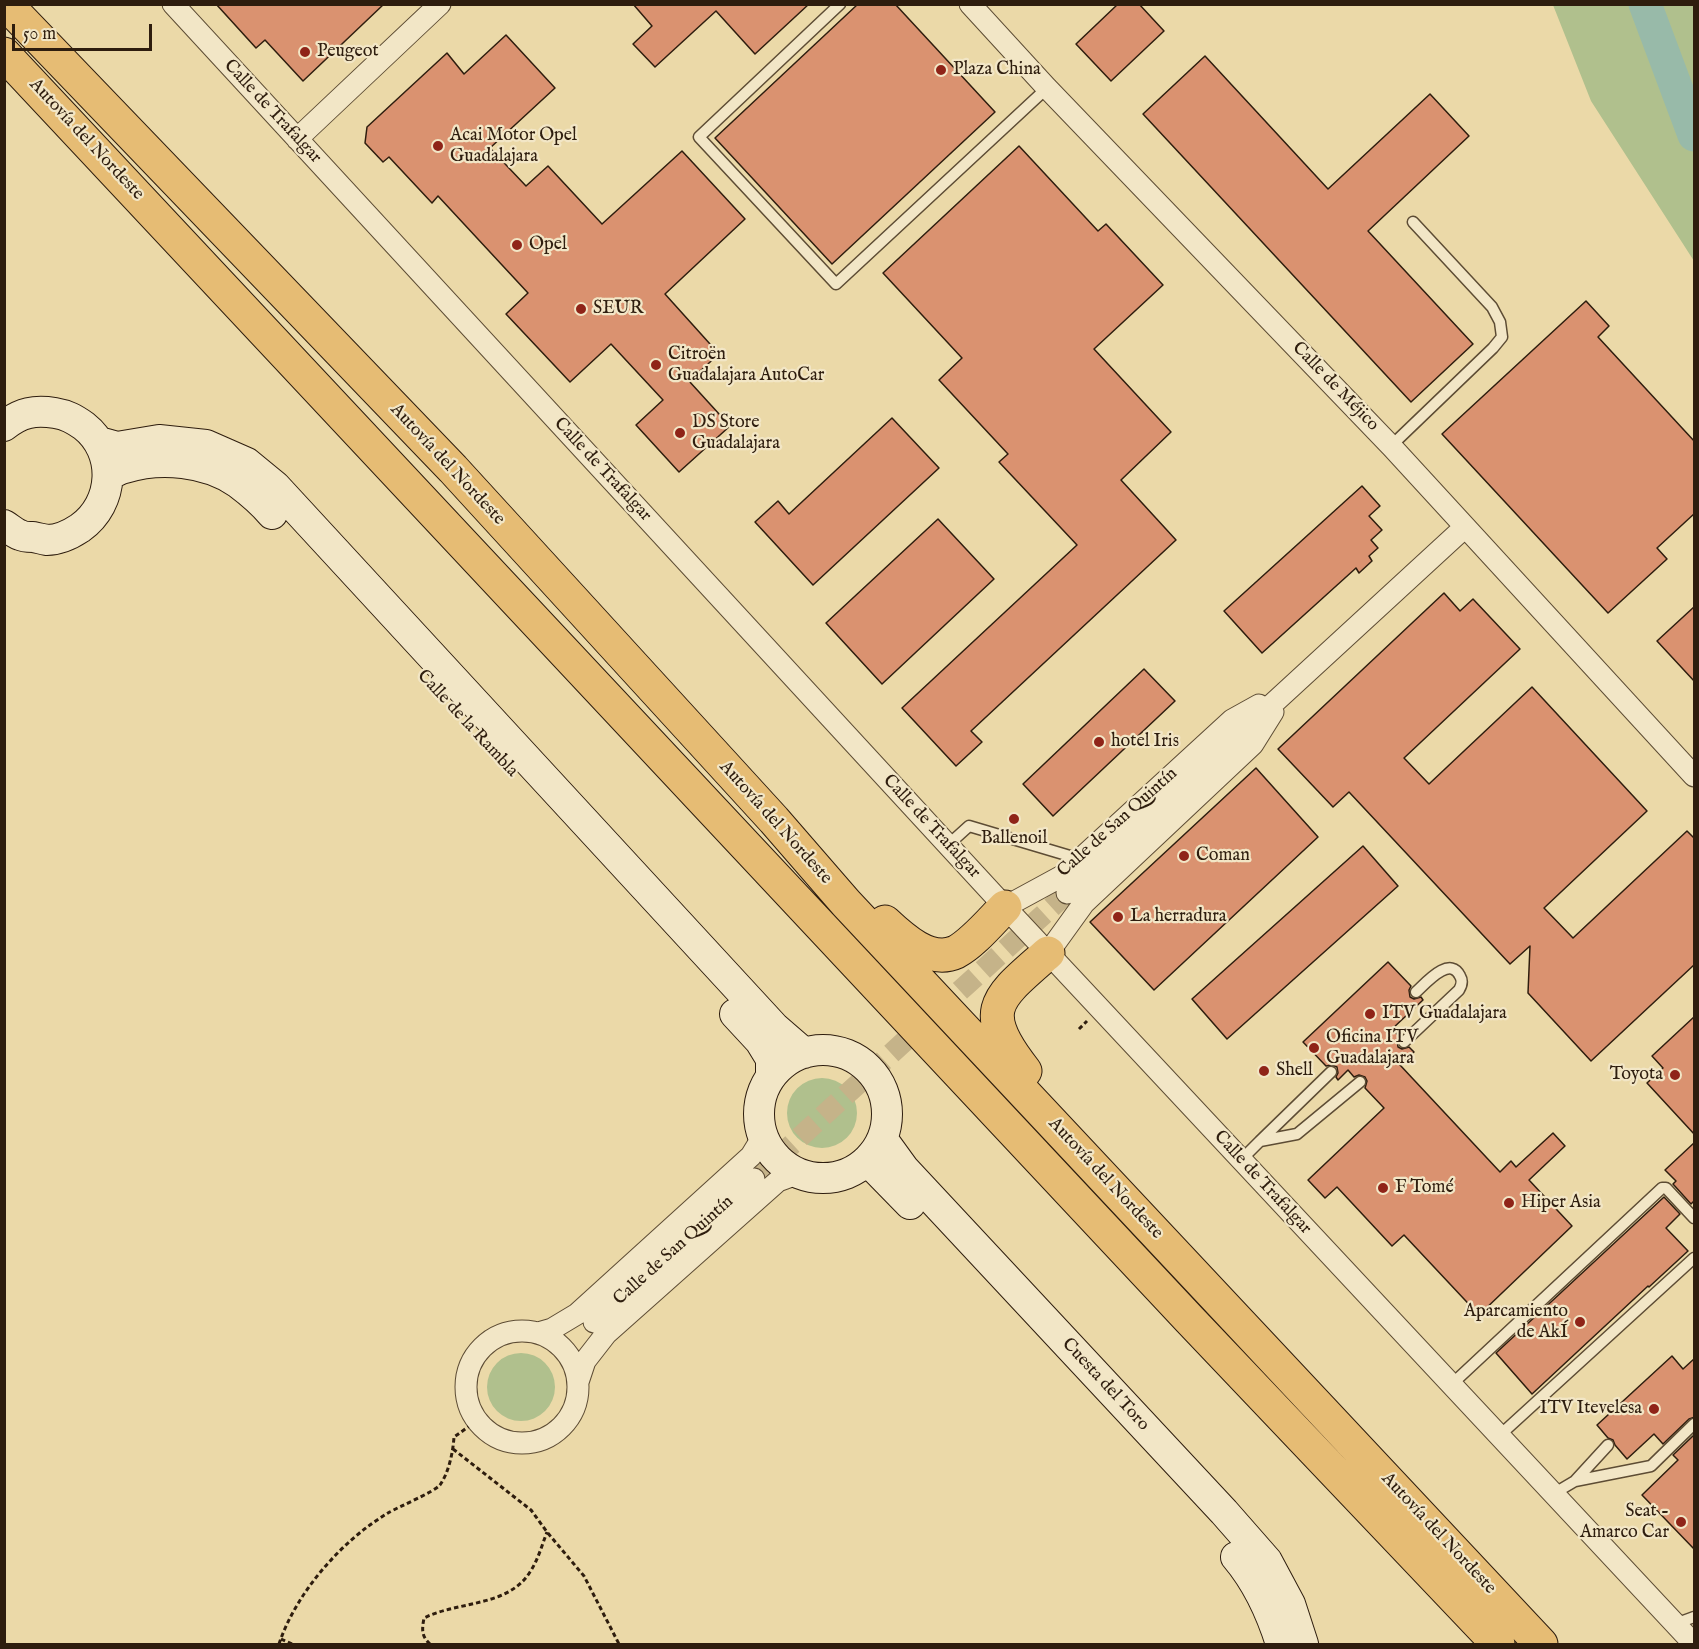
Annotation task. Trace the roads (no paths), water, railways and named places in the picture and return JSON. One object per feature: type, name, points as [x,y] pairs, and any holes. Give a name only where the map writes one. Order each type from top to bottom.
[{"type":"highway","name":"Autovía del Nordeste","points":[[11,9],[453,469],[774,820],[1500,1636]]},
{"type":"highway","name":"Autovía del Nordeste","points":[[4,54],[1165,1294],[1500,1636],[1541,1644]]},
{"type":"highway","points":[[774,820],[895,932],[906,941],[931,953],[953,953],[964,947],[1005,907]]},
{"type":"highway","points":[[1048,953],[1011,985],[1002,997],[997,1010],[998,1024],[1004,1041],[1015,1058],[1072,1124],[1422,1496],[1500,1636]]},
{"type":"street","name":"Calle de Trafalgar","points":[[174,4],[1240,1160],[1553,1494],[1685,1620],[1695,1644]]},
{"type":"street","points":[[297,139],[440,4]]},
{"type":"street","name":"Calle de Méjico","points":[[970,4],[1047,88],[1391,446],[1695,776]]},
{"type":"street","points":[[4,426],[15,417],[39,411],[65,414],[74,418],[93,433],[99,442],[105,454],[108,476],[104,500],[98,510],[90,521],[71,534],[49,540],[19,535],[4,525]]},
{"type":"street","points":[[99,442],[117,447],[159,440],[206,445],[247,463],[275,486],[774,1027],[804,1053]]},
{"type":"street","name":"Calle de la Rambla","points":[[108,476],[123,468],[159,462],[201,466],[236,481],[261,502],[760,1041],[771,1059],[771,1076]]},
{"type":"street","name":"Calle de San Quintín","points":[[1067,893],[1465,527]]},
{"type":"street","name":"Calle de San Quintín","points":[[1005,907],[1062,876],[1232,720],[1286,691]]},
{"type":"street","name":"Calle de San Quintín","points":[[1048,953],[1084,903],[1253,744],[1286,691]]},
{"type":"street","points":[[824,1050],[845,1053],[863,1064],[878,1079],[886,1099],[888,1119],[876,1151],[847,1175],[822,1180],[797,1174],[776,1159],[762,1138],[758,1116],[761,1095],[771,1076],[785,1062],[804,1053],[824,1050]]},
{"type":"street","points":[[544,1335],[577,1314],[751,1156],[762,1138]]},
{"type":"street","points":[[876,1151],[890,1182],[1209,1525],[1250,1573],[1271,1613],[1281,1644]]},
{"type":"street","name":"Cuesta del Toro","points":[[876,1151],[904,1169],[1267,1561],[1290,1604],[1304,1644]]},
{"type":"street","points":[[576,1374],[606,1334],[778,1181],[797,1174]]},
{"type":"street","name":"Calle de San Quintín","points":[[544,1335],[574,1333],[594,1322],[754,1179]]},
{"type":"street","name":"Calle de San Quintín","points":[[576,1374],[577,1350],[594,1322]]},
{"type":"street","points":[[520,1331],[544,1335],[560,1346],[576,1374],[577,1400],[570,1416],[559,1430],[544,1439],[526,1443],[509,1442],[493,1434],[478,1420],[470,1408],[466,1390],[468,1372],[475,1356],[487,1343],[502,1335],[520,1331]]},
{"type":"lane","points":[[840,4],[699,137],[836,284],[1047,88]]},
{"type":"lane","points":[[1391,446],[1502,337],[1500,322],[1492,307],[1413,222]]},
{"type":"lane","points":[[948,845],[969,826],[1080,859]]},
{"type":"lane","points":[[1404,1042],[1459,990],[1462,979],[1455,969],[1443,969],[1416,992]]},
{"type":"lane","points":[[1240,1160],[1331,1072]]},
{"type":"lane","points":[[1260,1141],[1297,1134],[1360,1082]]},
{"type":"lane","points":[[1451,1385],[1662,1188],[1666,1188],[1695,1218]]},
{"type":"lane","points":[[1499,1436],[1695,1258]]},
{"type":"lane","points":[[1575,1481],[1651,1466],[1695,1424]]},
{"type":"lane","points":[[1553,1494],[1575,1481],[1608,1445]]},
{"type":"waterway","points":[[1645,4],[1694,135]]},
{"type":"tunnel","points":[[754,1179],[1067,893]]},
{"type":"place","name":"Peugeot","points":[[305,52]]},
{"type":"place","name":"Plaza China","points":[[941,70]]},
{"type":"place","name":"Acai Motor Opel Guadalajara","points":[[438,146]]},
{"type":"place","name":"Opel","points":[[517,245]]},
{"type":"place","name":"SEUR","points":[[581,309]]},
{"type":"place","name":"Citroën Guadalajara AutoCar","points":[[656,365]]},
{"type":"place","name":"DS Store Guadalajara","points":[[680,433]]},
{"type":"place","name":"hotel Iris","points":[[1099,742]]},
{"type":"place","name":"Ballenoil","points":[[1014,819]]},
{"type":"place","name":"Coman","points":[[1184,856]]},
{"type":"place","name":"La herradura","points":[[1118,917]]},
{"type":"place","name":"ITV Guadalajara","points":[[1370,1014]]},
{"type":"place","name":"Oficina ITV Guadalajara","points":[[1314,1048]]},
{"type":"place","name":"Shell","points":[[1264,1071]]},
{"type":"place","name":"Toyota","points":[[1675,1075]]},
{"type":"place","name":"F Tomé","points":[[1383,1188]]},
{"type":"place","name":"Hiper Asia","points":[[1509,1203]]},
{"type":"place","name":"Aparcamiento de AkÍ","points":[[1580,1322]]},
{"type":"place","name":"ITV Itevelesa","points":[[1654,1409]]},
{"type":"place","name":"Seat - Amarco Car","points":[[1681,1522]]}]
